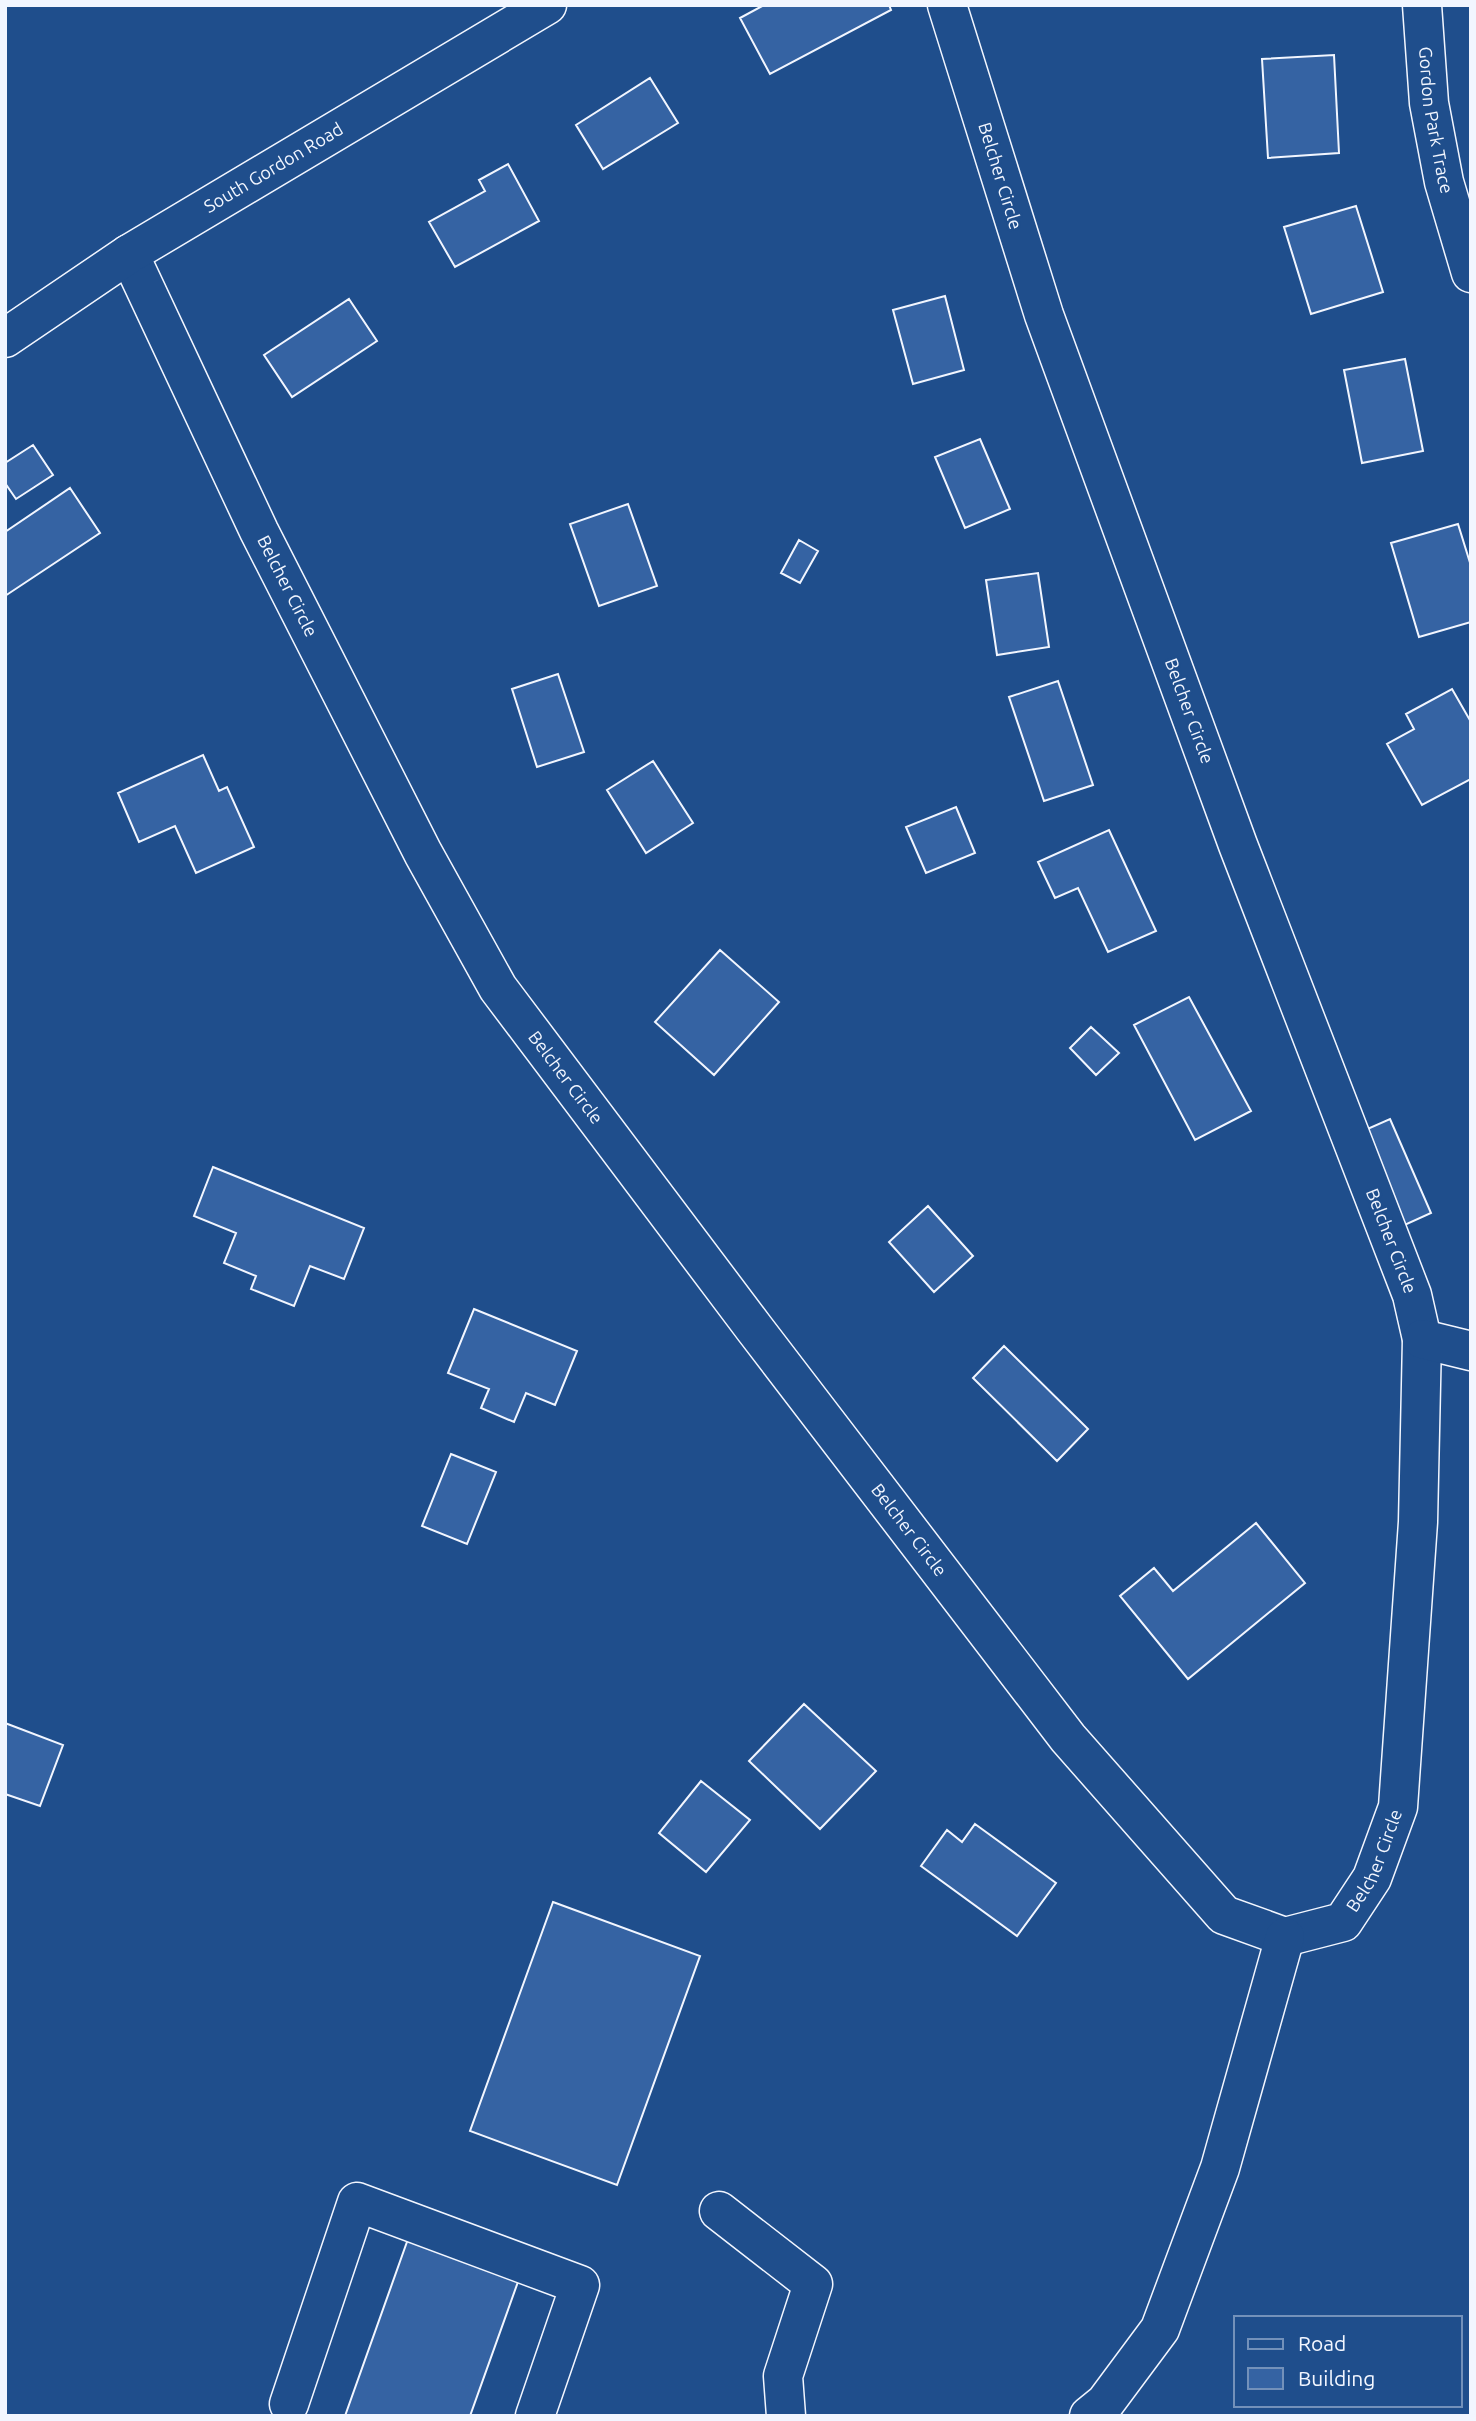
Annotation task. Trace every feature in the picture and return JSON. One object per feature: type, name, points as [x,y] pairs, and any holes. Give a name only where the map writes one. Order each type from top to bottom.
[{"type":"street","name":"South Gordon Road","points":[[5,338],[130,254],[547,5]]},
{"type":"street","name":"Belcher Circle","points":[[130,254],[259,531],[423,853],[498,988],[746,1318],[1068,1738],[1224,1915],[1285,1937],[1343,1922],[1372,1878],[1398,1807],[1418,1522],[1422,1339],[1412,1295],[1238,845],[1044,315],[947,5]]},
{"type":"street","name":"Gordon Park Trace","points":[[1422,5],[1429,103],[1444,182],[1471,273]]},
{"type":"street","points":[[1422,1339],[1471,1351]]},
{"type":"street","points":[[1088,2416],[1105,2403],[1160,2329],[1220,2168],[1285,1937]]},
{"type":"street","points":[[289,2404],[357,2202],[580,2285],[535,2416]]},
{"type":"street","points":[[719,2211],[813,2284],[783,2376],[786,2416]]},
{"type":"building","points":[[764,5],[889,5],[891,10],[770,74],[740,18]]},
{"type":"building","points":[[1334,55],[1339,153],[1268,158],[1262,59]]},
{"type":"building","points":[[650,78],[678,123],[603,169],[576,125]]},
{"type":"building","points":[[508,164],[539,221],[455,267],[429,222],[485,191],[479,180]]},
{"type":"building","points":[[1356,206],[1383,292],[1311,314],[1284,227]]},
{"type":"building","points":[[945,296],[964,370],[913,384],[893,310]]},
{"type":"building","points":[[349,299],[377,341],[292,397],[264,355]]},
{"type":"building","points":[[1405,359],[1423,451],[1362,463],[1344,370]]},
{"type":"building","points":[[980,439],[1010,509],[965,528],[935,457]]},
{"type":"building","points":[[33,445],[53,475],[16,499],[5,483],[5,463]]},
{"type":"building","points":[[70,488],[100,533],[5,596],[5,532]]},
{"type":"building","points":[[628,504],[657,586],[599,606],[570,524]]},
{"type":"building","points":[[1458,524],[1471,566],[1471,622],[1419,637],[1391,543]]},
{"type":"building","points":[[799,540],[818,551],[800,583],[781,573]]},
{"type":"building","points":[[1038,573],[1049,647],[997,655],[986,580]]},
{"type":"building","points":[[558,674],[584,752],[537,767],[512,689]]},
{"type":"building","points":[[1058,681],[1093,785],[1044,801],[1009,697]]},
{"type":"building","points":[[1452,689],[1471,722],[1471,779],[1422,805],[1387,744],[1414,729],[1406,714]]},
{"type":"building","points":[[203,755],[219,791],[227,787],[254,847],[196,873],[175,826],[139,842],[118,793]]},
{"type":"building","points":[[653,761],[693,823],[646,853],[607,790]]},
{"type":"building","points":[[956,807],[975,853],[926,873],[906,827]]},
{"type":"building","points":[[1109,830],[1156,931],[1108,952],[1078,888],[1055,898],[1038,862]]},
{"type":"building","points":[[720,950],[779,1002],[714,1075],[655,1022]]},
{"type":"building","points":[[1189,997],[1251,1111],[1195,1140],[1134,1025]]},
{"type":"building","points":[[1091,1027],[1119,1053],[1096,1075],[1070,1048]]},
{"type":"building","points":[[1390,1119],[1431,1213],[1398,1228],[1356,1134]]},
{"type":"building","points":[[213,1167],[364,1228],[344,1279],[310,1266],[294,1306],[251,1289],[256,1276],[224,1263],[236,1233],[194,1216]]},
{"type":"building","points":[[928,1206],[973,1256],[934,1292],[889,1242]]},
{"type":"building","points":[[474,1309],[577,1351],[555,1405],[526,1393],[514,1422],[481,1408],[489,1389],[448,1373]]},
{"type":"building","points":[[1004,1346],[1088,1429],[1057,1461],[973,1378]]},
{"type":"building","points":[[451,1454],[496,1472],[467,1544],[422,1526]]},
{"type":"building","points":[[1256,1523],[1305,1583],[1188,1679],[1120,1596],[1154,1568],[1173,1591]]},
{"type":"building","points":[[804,1704],[876,1771],[820,1829],[749,1761]]},
{"type":"building","points":[[5,1723],[63,1745],[40,1806],[5,1794]]},
{"type":"building","points":[[701,1781],[750,1820],[706,1872],[659,1833]]},
{"type":"building","points":[[975,1824],[1056,1883],[1017,1936],[921,1866],[947,1830],[962,1842]]},
{"type":"building","points":[[553,1902],[700,1956],[617,2185],[470,2131]]},
{"type":"building","points":[[408,2239],[519,2279],[470,2416],[345,2416]]}]
